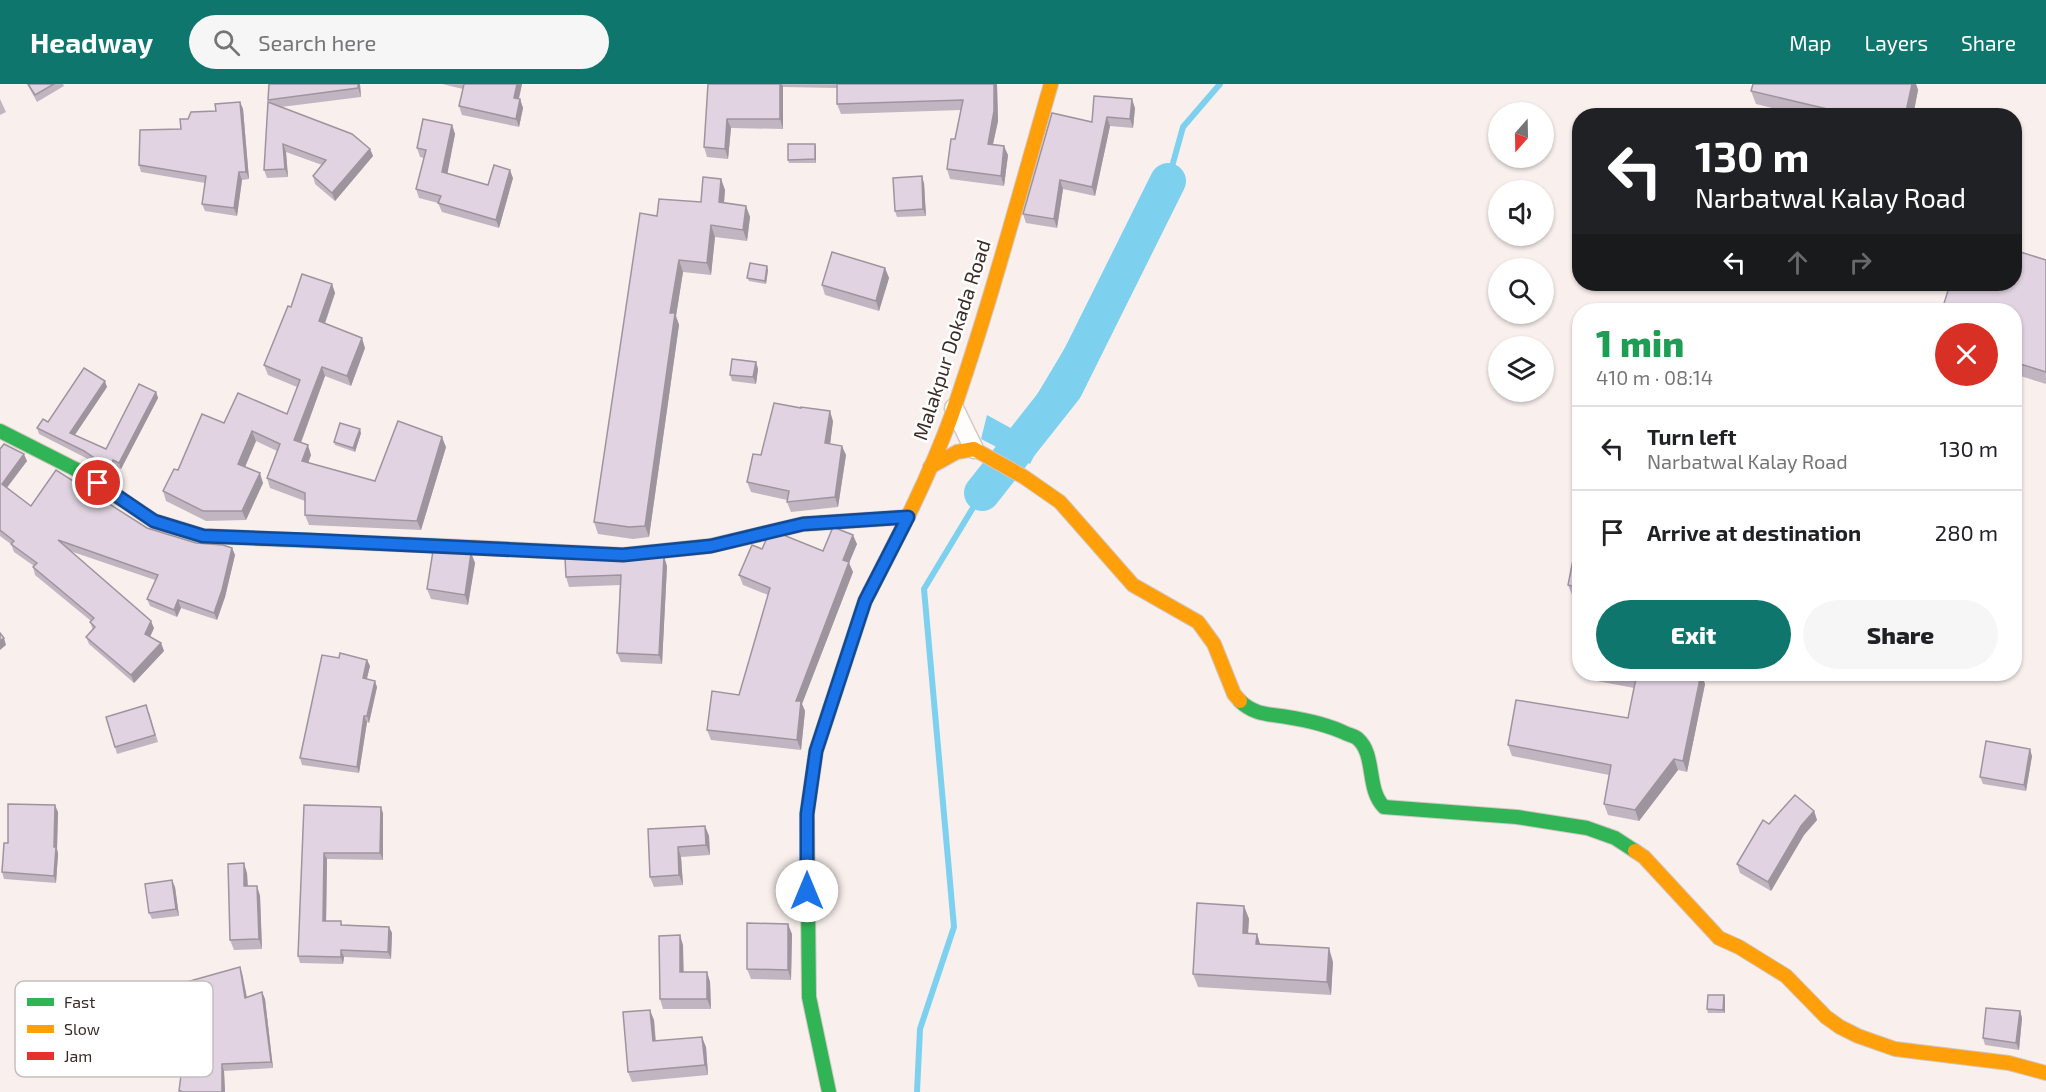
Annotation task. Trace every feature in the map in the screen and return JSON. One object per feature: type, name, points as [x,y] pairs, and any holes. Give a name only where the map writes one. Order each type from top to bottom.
[{"type":"street","name":"Malakpur Dokada Road","points":[[829,1092],[809,998],[807,814],[816,751],[865,601],[908,517],[954,408],[1051,84]]},
{"type":"street","points":[[954,408],[974,449]]},
{"type":"street","points":[[0,431],[79,471],[154,521],[203,536],[623,555],[711,546],[803,524],[908,517]]},
{"type":"street","points":[[930,467],[958,452],[968,448],[974,449],[1024,477],[1060,502],[1133,585],[1198,622],[1214,644],[1234,694],[1243,704],[1260,714],[1288,717],[1335,728],[1358,739],[1367,754],[1371,780],[1378,801],[1384,807],[1516,817],[1587,828],[1615,838],[1644,857],[1719,938],[1739,947],[1786,976],[1826,1017],[1840,1027],[1895,1049],[2009,1063],[2046,1073]]},
{"type":"water","points":[[987,415],[1040,444],[1030,464],[981,439]]},
{"type":"building","points":[[28,84],[54,84],[35,95]]},
{"type":"building","points":[[269,84],[358,84],[358,88],[268,100]]},
{"type":"building","points":[[464,84],[517,84],[514,98],[520,99],[516,119],[459,106]]},
{"type":"building","points":[[708,84],[780,84],[780,119],[727,119],[725,149],[704,147]]},
{"type":"building","points":[[837,84],[994,84],[994,111],[988,144],[1004,146],[1001,176],[947,169],[951,139],[955,139],[963,100],[837,104]]},
{"type":"building","points":[[1753,84],[1912,84],[1907,108],[1823,108],[1751,91]]},
{"type":"building","points":[[1094,96],[1132,99],[1130,119],[1107,117],[1092,187],[1060,180],[1054,219],[1023,214],[1052,113],[1092,122]]},
{"type":"building","points":[[240,102],[246,172],[239,172],[234,208],[202,204],[206,176],[139,165],[140,130],[181,129],[180,119],[188,119],[191,112],[216,111],[215,104]]},
{"type":"building","points":[[268,102],[352,134],[370,149],[332,193],[313,176],[326,160],[283,144],[285,169],[264,170]]},
{"type":"building","points":[[423,119],[452,125],[442,172],[488,185],[494,165],[510,170],[496,220],[438,203],[441,196],[416,189],[426,150],[417,148]]},
{"type":"building","points":[[788,144],[815,144],[815,159],[788,160]]},
{"type":"building","points":[[922,176],[923,209],[895,211],[893,178]]},
{"type":"building","points":[[703,177],[721,179],[719,202],[746,206],[743,230],[711,225],[707,263],[679,260],[670,313],[675,313],[645,526],[629,527],[594,522],[640,213],[657,216],[659,199],[701,202]]},
{"type":"building","points":[[832,252],[885,268],[876,301],[822,285]]},
{"type":"building","points":[[2022,252],[2046,260],[2046,372],[2022,364],[2022,303],[1944,303],[1948,291],[2022,291]]},
{"type":"building","points":[[750,263],[767,266],[765,281],[747,278]]},
{"type":"building","points":[[302,274],[332,284],[319,321],[362,338],[347,376],[322,367],[294,440],[308,445],[302,461],[375,481],[398,421],[442,437],[417,521],[305,515],[305,493],[267,478],[280,444],[252,431],[238,464],[260,473],[242,511],[203,511],[163,491],[174,469],[178,470],[202,414],[224,423],[238,393],[287,414],[300,380],[264,365],[288,306],[291,307]]},
{"type":"building","points":[[732,359],[756,362],[753,377],[730,375]]},
{"type":"building","points":[[84,368],[105,381],[70,433],[106,449],[139,384],[156,392],[119,463],[113,460],[109,468],[84,451],[37,428],[43,419],[48,422]]},
{"type":"building","points":[[774,403],[830,411],[825,443],[842,446],[835,497],[787,502],[789,491],[747,482],[753,454],[761,455]]},
{"type":"building","points":[[340,423],[360,429],[353,448],[334,442]]},
{"type":"building","points":[[4,444],[24,454],[2,484],[31,506],[56,470],[147,528],[196,543],[232,548],[214,613],[178,600],[174,610],[147,599],[158,575],[58,540],[151,621],[145,634],[161,643],[131,675],[86,637],[95,627],[90,622],[94,618],[33,567],[37,563],[11,544],[14,541],[0,530],[0,449]]},
{"type":"building","points":[[833,527],[853,535],[843,560],[849,562],[796,701],[801,701],[797,740],[707,730],[712,691],[739,695],[770,588],[739,575],[752,545],[762,549],[767,538],[781,534],[823,551]]},
{"type":"building","points":[[433,551],[471,553],[465,595],[427,589]]},
{"type":"building","points":[[664,556],[659,655],[617,653],[621,575],[566,577],[565,558],[619,561]]},
{"type":"building","points":[[1572,565],[1572,586],[1568,585]]},
{"type":"building","points":[[340,653],[367,660],[363,678],[375,681],[367,716],[364,716],[357,767],[300,758],[322,655],[339,658]]},
{"type":"building","points":[[1635,681],[1700,681],[1683,761],[1674,759],[1635,810],[1604,804],[1611,765],[1508,745],[1516,700],[1628,718]]},
{"type":"building","points":[[146,705],[155,735],[115,747],[106,717]]},
{"type":"building","points":[[1986,741],[2030,749],[2024,785],[1980,777]]},
{"type":"building","points":[[1795,795],[1814,811],[1801,826],[1768,882],[1737,864],[1763,820],[1769,824]]},
{"type":"building","points":[[8,804],[55,805],[54,876],[2,872],[4,843],[8,843]]},
{"type":"building","points":[[304,805],[381,807],[380,853],[324,853],[323,921],[341,921],[341,925],[389,927],[388,952],[341,950],[341,957],[298,956]]},
{"type":"building","points":[[705,826],[706,845],[678,847],[679,875],[650,877],[648,829]]},
{"type":"building","points":[[244,863],[244,886],[257,886],[259,939],[230,940],[228,864]]},
{"type":"building","points":[[172,880],[176,909],[149,913],[145,884]]},
{"type":"building","points":[[1197,903],[1244,906],[1243,933],[1257,934],[1256,944],[1329,948],[1327,982],[1193,974]]},
{"type":"building","points":[[747,923],[788,924],[788,970],[747,969]]},
{"type":"building","points":[[680,935],[680,972],[707,972],[707,999],[660,999],[659,936]]},
{"type":"building","points":[[240,967],[245,998],[262,992],[271,1062],[222,1064],[222,1092],[179,1091],[181,1077],[213,1077],[213,981],[190,981]]},
{"type":"building","points":[[1708,995],[1724,995],[1723,1010],[1707,1009]]},
{"type":"building","points":[[1986,1008],[2020,1011],[2016,1043],[1983,1038]]},
{"type":"building","points":[[650,1010],[653,1041],[702,1037],[705,1065],[628,1072],[623,1012]]},
{"type":"waterway","points":[[1014,439],[1168,181],[1183,127],[1220,84]]},
{"type":"waterway","points":[[982,493],[1065,388],[1168,181]]},
{"type":"waterway","points":[[917,1092],[920,1029],[954,927],[924,589],[997,468]]},
{"type":"traffic: fast","points":[[0,431],[79,471],[154,521],[203,536],[442,546]]},
{"type":"traffic: fast","points":[[829,1092],[809,997],[807,814],[816,751],[870,591]]},
{"type":"traffic: fast","points":[[1240,701],[1257,711],[1317,723],[1357,738],[1364,746],[1375,791],[1384,807],[1517,817],[1587,828],[1615,838],[1635,851]]},
{"type":"traffic: slow","points":[[870,591],[903,527],[951,417],[991,293],[1051,84]]},
{"type":"traffic: slow","points":[[930,467],[957,452],[974,449],[1024,477],[1060,502],[1133,585],[1198,622],[1214,644],[1234,694],[1240,701]]},
{"type":"traffic: slow","points":[[442,546],[623,555],[710,546],[757,535]]},
{"type":"traffic: slow","points":[[1635,851],[1644,857],[1719,938],[1739,947],[1786,976],[1826,1017],[1840,1027],[1895,1049],[2009,1063],[2046,1073]]},
{"type":"traffic: jam","points":[[757,535],[803,524],[908,517]]},
{"type":"route","points":[[98,483],[154,521],[203,536],[623,555],[711,546],[803,524],[908,517],[865,601],[816,751],[807,814],[807,891]]}]
